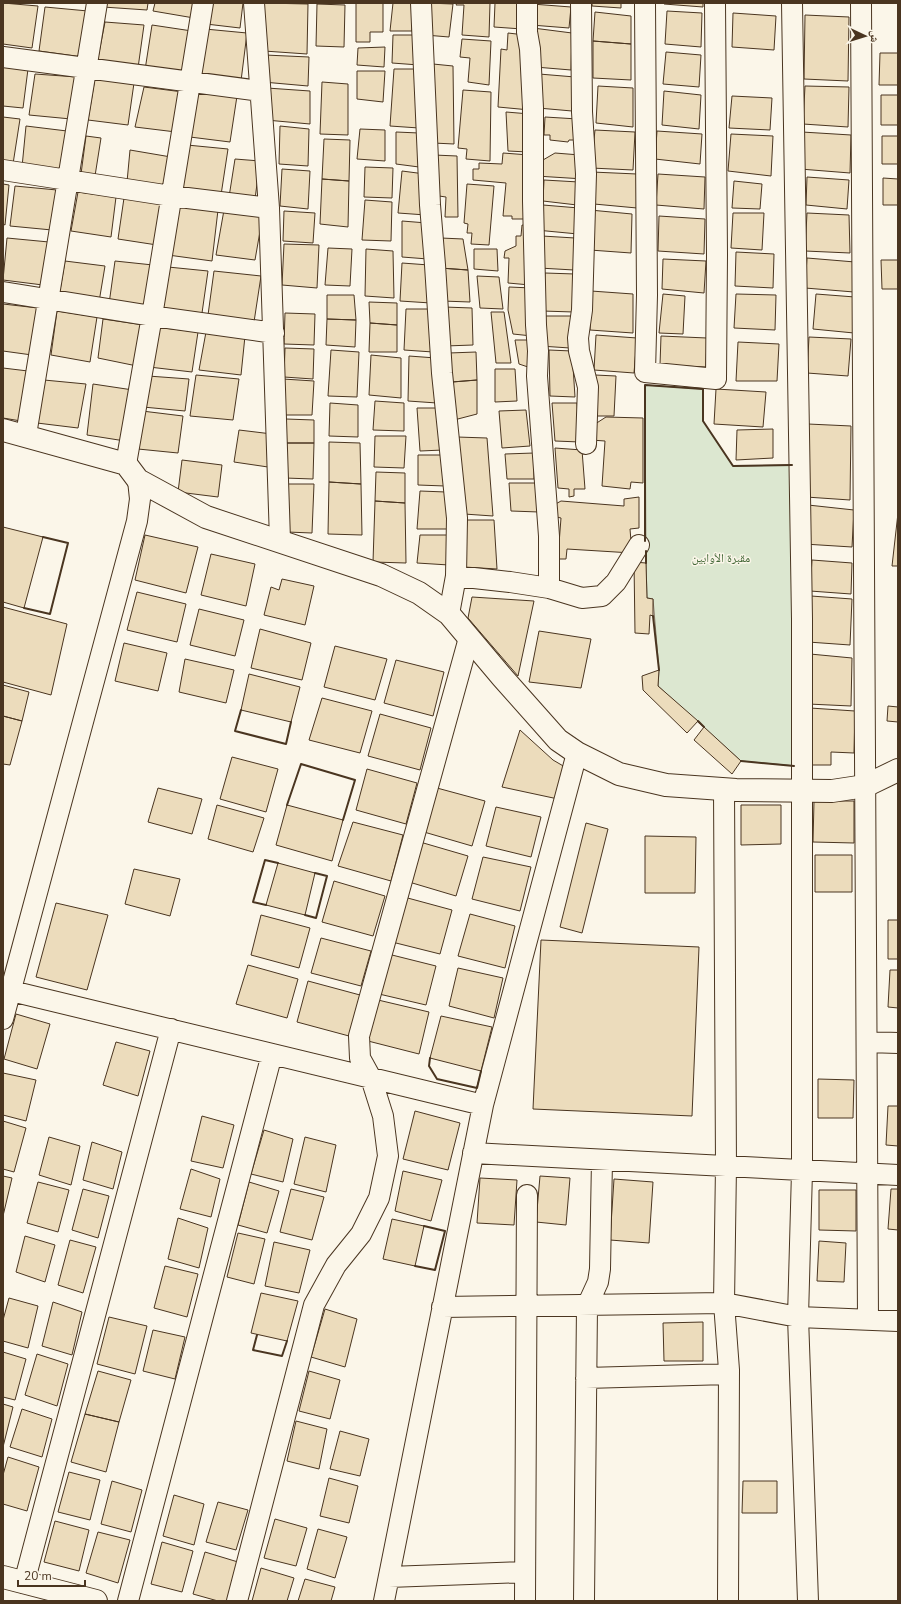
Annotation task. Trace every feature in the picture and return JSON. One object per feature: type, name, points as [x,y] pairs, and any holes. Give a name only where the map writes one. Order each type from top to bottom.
[{"type":"street","points":[[26,435],[97,3]]},
{"type":"street","points":[[3,1019],[7,990],[137,521],[140,499],[132,472],[152,316],[203,3]]},
{"type":"street","points":[[254,3],[269,208],[280,540]]},
{"type":"street","points":[[421,3],[430,204],[442,373],[456,518],[456,576],[449,614]]},
{"type":"street","points":[[527,3],[533,108],[533,201],[536,326],[549,536],[549,588]]},
{"type":"street","points":[[581,3],[582,112],[586,174],[582,310],[578,338],[578,351],[588,387],[586,444]]},
{"type":"street","points":[[645,3],[647,287],[645,372],[716,379],[717,255],[715,3]]},
{"type":"street","points":[[792,3],[802,620],[802,1171],[798,1317],[808,1601]]},
{"type":"street","points":[[861,3],[868,1319]]},
{"type":"street","points":[[3,56],[86,69],[260,91]]},
{"type":"street","points":[[3,170],[171,196],[269,208]]},
{"type":"street","points":[[3,292],[152,316],[274,333]]},
{"type":"street","points":[[3,430],[26,435],[132,472],[206,517],[280,540],[381,575],[419,593],[449,614],[558,740],[576,753],[619,774],[666,785],[724,789],[832,791],[865,786],[898,770]]},
{"type":"street","points":[[456,576],[549,588],[582,598],[602,596],[616,582],[638,546]]},
{"type":"street","points":[[237,1601],[314,1305],[336,1265],[361,1234],[379,1198],[388,1156],[382,1116],[371,1078],[360,1058],[359,1036],[469,638]]},
{"type":"street","points":[[384,1601],[483,1105],[576,753]]},
{"type":"street","points":[[724,789],[726,1166],[724,1304],[728,1374],[728,1601]]},
{"type":"street","points":[[7,990],[483,1105]]},
{"type":"street","points":[[24,1583],[171,1029]]},
{"type":"street","points":[[867,1042],[898,1043]]},
{"type":"street","points":[[128,1601],[272,1054]]},
{"type":"street","points":[[473,1153],[898,1175]]},
{"type":"street","points":[[584,1601],[587,1306],[598,1282],[600,1269],[602,1160]]},
{"type":"street","points":[[525,1601],[525,1306],[527,1195]]},
{"type":"street","points":[[442,1307],[724,1304],[798,1317],[898,1321]]},
{"type":"street","points":[[586,1378],[728,1374]]},
{"type":"street","points":[[389,1577],[524,1572]]},
{"type":"street","points":[[3,1577],[94,1601]]},
{"type":"green space","name":"مقبرة الأوابين","points":[[645,385],[703,389],[703,421],[733,466],[793,465],[797,766],[741,761],[658,686],[659,670],[653,599],[647,598]]},
{"type":"building","points":[[3,3],[38,6],[32,48],[3,44]]},
{"type":"building","points":[[104,3],[148,3],[147,10],[103,7]]},
{"type":"building","points":[[155,3],[197,3],[194,18],[153,11]]},
{"type":"building","points":[[209,3],[243,3],[240,28],[206,24]]},
{"type":"building","points":[[264,3],[308,4],[307,54],[264,51]]},
{"type":"building","points":[[356,3],[383,3],[383,32],[370,32],[370,42],[356,42]]},
{"type":"building","points":[[393,3],[413,3],[412,31],[390,31]]},
{"type":"building","points":[[427,3],[453,4],[449,37],[425,35]]},
{"type":"building","points":[[457,3],[490,3],[489,37],[462,35],[464,5],[456,5]]},
{"type":"building","points":[[495,3],[521,3],[522,29],[494,27]]},
{"type":"building","points":[[592,3],[621,3],[621,8],[592,6]]},
{"type":"building","points":[[703,3],[703,7],[664,4]]},
{"type":"building","points":[[317,4],[345,5],[344,47],[316,46]]},
{"type":"building","points":[[532,4],[571,7],[569,28],[531,25]]},
{"type":"building","points":[[45,7],[88,11],[82,57],[39,51]]},
{"type":"building","points":[[667,11],[702,13],[701,47],[665,44]]},
{"type":"building","points":[[595,12],[631,16],[631,44],[593,41]]},
{"type":"building","points":[[733,13],[776,16],[774,50],[732,47]]},
{"type":"building","points":[[805,15],[849,17],[848,81],[804,79]]},
{"type":"building","points":[[105,22],[144,25],[138,68],[97,63]]},
{"type":"building","points":[[152,25],[192,31],[185,76],[145,70]]},
{"type":"building","points":[[533,28],[572,33],[571,70],[535,67]]},
{"type":"building","points":[[205,29],[247,33],[241,81],[200,76]]},
{"type":"building","points":[[508,33],[525,35],[530,110],[498,107],[501,49],[507,50]]},
{"type":"building","points":[[393,35],[419,35],[419,65],[392,63]]},
{"type":"building","points":[[462,39],[491,41],[489,85],[468,82],[470,58],[460,57]]},
{"type":"building","points":[[593,41],[631,44],[631,80],[593,78]]},
{"type":"building","points":[[385,47],[384,67],[357,65],[358,48]]},
{"type":"building","points":[[666,52],[701,55],[699,87],[663,84]]},
{"type":"building","points":[[880,53],[898,53],[898,85],[879,85]]},
{"type":"building","points":[[265,55],[309,57],[308,86],[263,82]]},
{"type":"building","points":[[433,64],[453,66],[454,144],[433,143]]},
{"type":"building","points":[[3,67],[28,69],[23,108],[3,106]]},
{"type":"building","points":[[394,69],[419,69],[419,128],[390,126]]},
{"type":"building","points":[[357,71],[385,71],[383,102],[357,99]]},
{"type":"building","points":[[35,74],[77,77],[71,119],[29,115]]},
{"type":"building","points":[[539,74],[575,77],[572,111],[538,108]]},
{"type":"building","points":[[95,78],[134,83],[128,125],[88,120]]},
{"type":"building","points":[[322,82],[348,84],[348,135],[320,134]]},
{"type":"building","points":[[598,86],[633,88],[633,127],[596,123]]},
{"type":"building","points":[[805,86],[849,87],[848,127],[803,124]]},
{"type":"building","points":[[144,87],[183,92],[176,132],[135,127]]},
{"type":"building","points":[[267,88],[310,91],[310,124],[266,120]]},
{"type":"building","points":[[463,90],[491,92],[490,161],[466,159],[467,149],[458,148]]},
{"type":"building","points":[[664,91],[701,95],[699,129],[662,125]]},
{"type":"building","points":[[197,92],[237,96],[230,142],[190,137]]},
{"type":"building","points":[[881,95],[898,95],[898,125],[881,125]]},
{"type":"building","points":[[732,96],[772,98],[770,130],[729,128]]},
{"type":"building","points":[[506,112],[530,114],[528,152],[508,151]]},
{"type":"building","points":[[3,117],[20,119],[13,164],[3,163]]},
{"type":"building","points":[[545,117],[578,119],[576,140],[569,140],[568,142],[550,140],[550,135],[544,135]]},
{"type":"building","points":[[26,126],[67,131],[61,171],[22,167]]},
{"type":"building","points":[[280,126],[309,129],[308,166],[279,164]]},
{"type":"building","points":[[360,129],[385,130],[385,161],[357,159]]},
{"type":"building","points":[[595,130],[635,132],[633,170],[591,168]]},
{"type":"building","points":[[657,131],[702,134],[700,164],[655,159]]},
{"type":"building","points":[[396,132],[419,133],[419,167],[396,164]]},
{"type":"building","points":[[802,132],[851,135],[850,173],[800,169]]},
{"type":"building","points":[[731,134],[773,136],[771,176],[728,171]]},
{"type":"building","points":[[86,136],[101,138],[95,176],[81,174]]},
{"type":"building","points":[[882,136],[898,136],[898,164],[882,164]]},
{"type":"building","points":[[324,139],[350,140],[349,181],[322,179]]},
{"type":"building","points":[[187,145],[228,149],[221,195],[180,190]]},
{"type":"building","points":[[130,150],[171,157],[165,189],[127,182]]},
{"type":"building","points":[[503,153],[529,155],[527,219],[512,219],[512,216],[503,216],[506,183],[473,180],[473,169],[479,169],[479,163],[502,164]]},
{"type":"building","points":[[555,153],[580,155],[584,179],[536,176],[542,172],[543,160]]},
{"type":"building","points":[[434,155],[457,156],[458,217],[445,217],[446,197],[439,196]]},
{"type":"building","points":[[235,159],[260,161],[255,199],[229,197]]},
{"type":"building","points":[[365,167],[393,168],[392,198],[364,197]]},
{"type":"building","points":[[282,169],[310,171],[308,209],[280,206]]},
{"type":"building","points":[[402,171],[425,174],[426,215],[398,213]]},
{"type":"building","points":[[592,172],[637,174],[637,208],[594,204]]},
{"type":"building","points":[[658,174],[705,177],[704,209],[656,205]]},
{"type":"building","points":[[807,177],[849,180],[847,209],[806,205]]},
{"type":"building","points":[[883,178],[898,179],[898,205],[883,205]]},
{"type":"building","points":[[322,179],[349,181],[348,227],[320,224]]},
{"type":"building","points":[[544,180],[579,182],[577,205],[543,201]]},
{"type":"building","points":[[734,181],[762,184],[760,209],[732,208]]},
{"type":"building","points":[[3,184],[9,185],[5,225],[3,224]]},
{"type":"building","points":[[467,184],[494,186],[489,245],[471,244],[472,233],[467,233],[468,224],[464,223]]},
{"type":"building","points":[[15,186],[57,190],[52,230],[10,226]]},
{"type":"building","points":[[78,192],[116,197],[111,237],[71,231]]},
{"type":"building","points":[[124,198],[165,202],[157,245],[118,239]]},
{"type":"building","points":[[365,200],[392,202],[391,241],[362,240]]},
{"type":"building","points":[[543,205],[579,208],[578,234],[536,230]]},
{"type":"building","points":[[177,206],[218,210],[212,261],[168,255]]},
{"type":"building","points":[[224,210],[263,214],[255,260],[216,255]]},
{"type":"building","points":[[590,210],[632,214],[631,253],[590,250]]},
{"type":"building","points":[[284,211],[315,213],[313,243],[283,241]]},
{"type":"building","points":[[733,213],[764,213],[762,250],[731,248]]},
{"type":"building","points":[[807,213],[849,215],[850,253],[805,251]]},
{"type":"building","points":[[659,216],[705,219],[704,254],[658,251]]},
{"type":"building","points":[[402,221],[427,223],[428,259],[402,257]]},
{"type":"building","points":[[522,225],[531,226],[530,285],[508,283],[509,258],[504,258],[505,251],[516,246],[516,236],[521,236]]},
{"type":"building","points":[[542,236],[575,238],[574,270],[539,268]]},
{"type":"building","points":[[7,238],[49,242],[43,285],[3,280]]},
{"type":"building","points":[[441,238],[463,239],[468,270],[440,268]]},
{"type":"building","points":[[284,244],[319,245],[317,288],[282,285]]},
{"type":"building","points":[[328,248],[352,249],[350,286],[325,285]]},
{"type":"building","points":[[366,249],[393,251],[394,298],[365,296]]},
{"type":"building","points":[[474,249],[497,249],[498,271],[474,269]]},
{"type":"building","points":[[736,252],[774,254],[773,288],[735,286]]},
{"type":"building","points":[[807,258],[855,262],[854,292],[805,288]]},
{"type":"building","points":[[663,259],[706,261],[704,293],[662,289]]},
{"type":"building","points":[[881,260],[898,260],[898,289],[882,289]]},
{"type":"building","points":[[65,261],[105,266],[99,302],[59,296]]},
{"type":"building","points":[[115,261],[153,265],[148,310],[109,304]]},
{"type":"building","points":[[402,263],[429,265],[431,303],[400,301]]},
{"type":"building","points":[[168,267],[208,271],[202,313],[160,308]]},
{"type":"building","points":[[440,268],[468,270],[470,302],[442,301]]},
{"type":"building","points":[[214,271],[261,276],[254,322],[208,315]]},
{"type":"building","points":[[545,273],[575,274],[574,312],[542,311]]},
{"type":"building","points":[[477,276],[499,277],[503,309],[480,308]]},
{"type":"building","points":[[509,287],[532,288],[532,336],[513,334],[508,310]]},
{"type":"building","points":[[591,291],[633,294],[633,333],[590,330]]},
{"type":"building","points":[[663,294],[685,296],[683,334],[659,333]]},
{"type":"building","points":[[736,294],[776,295],[775,330],[734,328]]},
{"type":"building","points":[[816,294],[855,297],[854,333],[813,329]]},
{"type":"building","points":[[327,295],[354,295],[356,320],[327,319]]},
{"type":"building","points":[[369,302],[397,303],[397,325],[370,323]]},
{"type":"building","points":[[3,304],[38,308],[32,355],[3,351]]},
{"type":"building","points":[[444,307],[472,308],[473,345],[445,346]]},
{"type":"building","points":[[406,309],[432,309],[433,352],[404,350]]},
{"type":"building","points":[[57,311],[97,317],[90,362],[51,355]]},
{"type":"building","points":[[491,312],[504,312],[511,363],[496,363]]},
{"type":"building","points":[[285,313],[315,314],[314,345],[284,344]]},
{"type":"building","points":[[541,316],[571,316],[570,348],[540,346]]},
{"type":"building","points":[[103,319],[144,325],[137,366],[98,358]]},
{"type":"building","points":[[327,319],[356,320],[355,347],[326,345]]},
{"type":"building","points":[[370,323],[397,325],[397,352],[369,352]]},
{"type":"building","points":[[155,327],[198,332],[192,372],[149,367]]},
{"type":"building","points":[[206,332],[245,336],[241,375],[199,370]]},
{"type":"building","points":[[596,335],[637,338],[634,373],[594,370]]},
{"type":"building","points":[[661,336],[707,338],[706,367],[660,365]]},
{"type":"building","points":[[809,337],[851,339],[848,376],[807,373]]},
{"type":"building","points":[[515,340],[535,340],[534,369],[519,364]]},
{"type":"building","points":[[738,342],[779,344],[777,381],[736,381]]},
{"type":"building","points":[[285,348],[314,349],[313,379],[284,377]]},
{"type":"building","points":[[331,350],[359,352],[357,397],[328,396]]},
{"type":"building","points":[[549,350],[572,351],[575,397],[550,396]]},
{"type":"building","points":[[476,352],[477,380],[452,382],[449,353]]},
{"type":"building","points":[[371,355],[401,358],[401,398],[369,395]]},
{"type":"building","points":[[409,356],[436,358],[437,403],[408,401]]},
{"type":"building","points":[[3,368],[28,371],[21,421],[3,418]]},
{"type":"building","points":[[495,369],[515,369],[517,401],[495,402]]},
{"type":"building","points":[[196,375],[239,379],[233,420],[190,416]]},
{"type":"building","points":[[595,375],[616,376],[614,416],[594,416]]},
{"type":"building","points":[[148,376],[189,379],[185,411],[143,407]]},
{"type":"building","points":[[283,379],[314,381],[312,415],[283,415]]},
{"type":"building","points":[[44,380],[86,384],[78,428],[37,423]]},
{"type":"building","points":[[477,380],[477,414],[454,420],[452,382]]},
{"type":"building","points":[[93,384],[133,390],[125,441],[87,435]]},
{"type":"building","points":[[716,389],[766,392],[763,427],[714,424]]},
{"type":"building","points":[[375,401],[404,403],[404,431],[373,430]]},
{"type":"building","points":[[330,403],[358,405],[358,437],[329,436]]},
{"type":"building","points":[[552,403],[577,403],[580,442],[555,441]]},
{"type":"building","points":[[417,408],[440,408],[443,450],[420,451]]},
{"type":"building","points":[[526,410],[530,446],[502,448],[499,411]]},
{"type":"building","points":[[142,411],[183,416],[178,453],[138,449]]},
{"type":"building","points":[[606,417],[643,418],[643,483],[631,482],[630,489],[602,486],[605,441],[591,440],[592,426]]},
{"type":"building","points":[[286,419],[314,420],[314,443],[286,443]]},
{"type":"building","points":[[808,424],[851,426],[850,500],[806,497]]},
{"type":"building","points":[[773,429],[773,458],[736,460],[737,430]]},
{"type":"building","points":[[239,430],[272,434],[268,467],[234,462]]},
{"type":"building","points":[[375,436],[406,436],[404,468],[374,467]]},
{"type":"building","points":[[457,437],[487,438],[493,516],[464,514]]},
{"type":"building","points":[[329,442],[360,443],[361,484],[329,482]]},
{"type":"building","points":[[286,443],[314,443],[313,479],[285,478]]},
{"type":"building","points":[[555,448],[582,450],[585,489],[574,489],[574,496],[569,497],[569,489],[558,488]]},
{"type":"building","points":[[534,453],[534,479],[507,479],[505,454]]},
{"type":"building","points":[[418,455],[444,455],[445,486],[418,485]]},
{"type":"building","points":[[182,460],[222,465],[218,497],[178,492]]},
{"type":"building","points":[[376,472],[405,473],[405,503],[375,501]]},
{"type":"building","points":[[329,482],[361,484],[362,535],[328,534]]},
{"type":"building","points":[[509,483],[538,483],[539,512],[511,511]]},
{"type":"building","points":[[288,484],[314,484],[312,533],[287,532]]},
{"type":"building","points":[[420,491],[446,492],[447,529],[417,529]]},
{"type":"building","points":[[639,497],[639,528],[630,529],[632,553],[567,549],[566,559],[556,559],[556,544],[559,544],[561,518],[552,516],[552,506],[561,501],[624,506],[624,499]]},
{"type":"building","points":[[375,501],[405,503],[406,563],[373,562]]},
{"type":"building","points":[[808,505],[854,510],[852,547],[804,544]]},
{"type":"building","points":[[898,513],[898,566],[892,566]]},
{"type":"building","points":[[467,520],[494,520],[497,569],[464,567]]},
{"type":"building","points":[[3,527],[43,537],[24,608],[3,602]]},
{"type":"building","points":[[145,535],[198,547],[186,593],[135,580]]},
{"type":"building","points":[[420,535],[450,535],[449,565],[417,563]]},
{"type":"building","points":[[211,554],[255,564],[246,606],[201,595]]},
{"type":"building","points":[[812,560],[852,563],[851,594],[810,591]]},
{"type":"building","points":[[634,562],[646,563],[647,598],[653,599],[653,616],[650,615],[649,634],[635,633]]},
{"type":"building","points":[[282,579],[314,586],[305,625],[264,615],[271,587],[279,590]]},
{"type":"building","points":[[137,592],[186,604],[177,642],[127,630]]},
{"type":"building","points":[[811,596],[852,599],[850,645],[808,642]]},
{"type":"building","points":[[472,597],[534,601],[518,676],[468,618]]},
{"type":"building","points":[[3,607],[67,624],[51,695],[3,682]]},
{"type":"building","points":[[199,609],[244,620],[235,656],[190,645]]},
{"type":"building","points":[[260,629],[311,643],[302,680],[251,668]]},
{"type":"building","points":[[539,631],[591,639],[581,688],[529,682]]},
{"type":"building","points":[[124,643],[167,653],[158,691],[115,681]]},
{"type":"building","points":[[335,646],[387,659],[375,700],[324,687]]},
{"type":"building","points":[[810,654],[852,658],[851,706],[808,704]]},
{"type":"building","points":[[185,659],[234,670],[226,703],[179,692]]},
{"type":"building","points":[[396,660],[444,672],[433,716],[384,703]]},
{"type":"building","points":[[659,670],[658,686],[698,721],[687,733],[643,690],[642,676]]},
{"type":"building","points":[[249,674],[300,687],[291,722],[241,710]]},
{"type":"building","points":[[3,685],[29,692],[22,721],[3,716]]},
{"type":"building","points":[[322,698],[372,711],[360,753],[309,740]]},
{"type":"building","points":[[888,706],[898,707],[898,722],[887,721]]},
{"type":"building","points":[[810,708],[855,711],[854,753],[831,752],[831,765],[812,765]]},
{"type":"building","points":[[380,714],[431,728],[420,770],[368,756]]},
{"type":"building","points":[[3,716],[22,721],[10,765],[3,764]]},
{"type":"building","points":[[704,727],[741,761],[732,774],[694,740]]},
{"type":"building","points":[[520,730],[553,760],[565,767],[558,799],[502,787]]},
{"type":"building","points":[[232,757],[278,769],[266,812],[220,799]]},
{"type":"building","points":[[367,769],[417,783],[406,824],[356,810]]},
{"type":"building","points":[[158,788],[202,799],[192,834],[148,822]]},
{"type":"building","points":[[437,788],[485,801],[472,846],[424,832]]},
{"type":"building","points":[[814,801],[854,801],[854,843],[813,842]]},
{"type":"building","points":[[217,805],[264,818],[253,852],[208,839]]},
{"type":"building","points":[[287,805],[343,820],[332,861],[276,845]]},
{"type":"building","points":[[741,805],[781,805],[781,844],[741,845]]},
{"type":"building","points":[[496,807],[541,817],[531,857],[486,846]]},
{"type":"building","points":[[353,822],[403,835],[391,881],[338,866]]},
{"type":"building","points":[[586,823],[608,829],[582,933],[560,927]]},
{"type":"building","points":[[645,836],[696,837],[695,893],[645,893]]},
{"type":"building","points":[[420,842],[468,856],[456,896],[409,882]]},
{"type":"building","points":[[815,855],[852,855],[852,892],[815,892]]},
{"type":"building","points":[[483,857],[531,867],[520,911],[472,899]]},
{"type":"building","points":[[278,863],[315,873],[305,915],[266,905]]},
{"type":"building","points":[[134,869],[180,879],[170,916],[125,904]]},
{"type":"building","points":[[334,881],[385,896],[373,936],[322,922]]},
{"type":"building","points":[[404,897],[452,910],[440,954],[392,942]]},
{"type":"building","points":[[56,903],[108,915],[87,990],[36,977]]},
{"type":"building","points":[[470,914],[515,926],[505,968],[458,956]]},
{"type":"building","points":[[261,915],[310,928],[299,968],[251,955]]},
{"type":"building","points":[[888,920],[898,920],[898,959],[888,959]]},
{"type":"building","points":[[321,938],[371,951],[361,986],[311,973]]},
{"type":"building","points":[[541,940],[699,947],[692,1116],[533,1109]]},
{"type":"building","points":[[388,954],[436,966],[426,1005],[379,994]]},
{"type":"building","points":[[248,965],[298,979],[287,1018],[236,1004]]},
{"type":"building","points":[[458,968],[503,978],[494,1018],[449,1006]]},
{"type":"building","points":[[890,970],[898,970],[898,1008],[888,1007]]},
{"type":"building","points":[[308,981],[360,995],[349,1036],[297,1022]]},
{"type":"building","points":[[378,1000],[429,1012],[419,1054],[368,1041]]},
{"type":"building","points":[[16,1014],[50,1024],[37,1069],[4,1059]]},
{"type":"building","points":[[441,1016],[492,1027],[481,1071],[430,1058]]},
{"type":"building","points":[[116,1042],[150,1051],[138,1096],[103,1085]]},
{"type":"building","points":[[3,1073],[36,1080],[26,1121],[3,1115]]},
{"type":"building","points":[[818,1079],[854,1080],[853,1118],[818,1118]]},
{"type":"building","points":[[888,1106],[898,1106],[898,1146],[886,1145]]},
{"type":"building","points":[[415,1111],[460,1123],[448,1170],[403,1159]]},
{"type":"building","points":[[202,1116],[234,1125],[223,1168],[191,1161]]},
{"type":"building","points":[[3,1121],[26,1128],[14,1172],[3,1169]]},
{"type":"building","points":[[264,1130],[293,1139],[283,1182],[251,1174]]},
{"type":"building","points":[[49,1137],[80,1146],[71,1185],[39,1175]]},
{"type":"building","points":[[305,1137],[336,1145],[326,1192],[294,1184]]},
{"type":"building","points":[[92,1142],[122,1152],[113,1189],[83,1180]]},
{"type":"building","points":[[191,1169],[220,1179],[211,1217],[180,1209]]},
{"type":"building","points":[[403,1171],[442,1180],[431,1221],[395,1211]]},
{"type":"building","points":[[3,1176],[12,1178],[3,1216]]},
{"type":"building","points":[[540,1176],[570,1178],[566,1225],[536,1222]]},
{"type":"building","points":[[480,1178],[517,1180],[514,1225],[477,1223]]},
{"type":"building","points":[[614,1179],[653,1182],[649,1243],[610,1240]]},
{"type":"building","points":[[38,1182],[69,1190],[58,1232],[27,1223]]},
{"type":"building","points":[[249,1182],[279,1191],[267,1233],[238,1225]]},
{"type":"building","points":[[83,1189],[109,1196],[98,1238],[72,1230]]},
{"type":"building","points":[[291,1189],[324,1197],[312,1240],[280,1232]]},
{"type":"building","points":[[891,1189],[898,1189],[898,1230],[888,1229]]},
{"type":"building","points":[[819,1190],[856,1190],[856,1231],[819,1230]]},
{"type":"building","points":[[178,1218],[208,1228],[199,1268],[168,1259]]},
{"type":"building","points":[[392,1219],[424,1226],[415,1266],[383,1259]]},
{"type":"building","points":[[238,1233],[265,1239],[254,1284],[227,1277]]},
{"type":"building","points":[[25,1236],[55,1245],[45,1282],[16,1272]]},
{"type":"building","points":[[70,1240],[96,1247],[83,1293],[58,1285]]},
{"type":"building","points":[[819,1241],[846,1243],[844,1282],[817,1281]]},
{"type":"building","points":[[274,1242],[310,1250],[299,1293],[265,1286]]},
{"type":"building","points":[[165,1266],[198,1274],[187,1317],[154,1308]]},
{"type":"building","points":[[261,1293],[298,1301],[287,1341],[251,1333]]},
{"type":"building","points":[[9,1298],[38,1306],[28,1348],[3,1341],[3,1320]]},
{"type":"building","points":[[53,1302],[82,1312],[72,1355],[42,1346]]},
{"type":"building","points":[[325,1309],[357,1319],[345,1367],[311,1357]]},
{"type":"building","points":[[109,1317],[147,1326],[135,1374],[97,1364]]},
{"type":"building","points":[[703,1322],[703,1361],[664,1361],[663,1323]]},
{"type":"building","points":[[153,1330],[185,1337],[175,1379],[143,1371]]},
{"type":"building","points":[[3,1352],[26,1359],[15,1400],[3,1397]]},
{"type":"building","points":[[37,1354],[68,1364],[57,1406],[25,1395]]},
{"type":"building","points":[[98,1371],[131,1380],[119,1422],[85,1414]]},
{"type":"building","points":[[309,1371],[340,1380],[330,1419],[299,1411]]},
{"type":"building","points":[[3,1404],[13,1407],[3,1447]]},
{"type":"building","points":[[22,1409],[52,1419],[42,1457],[10,1447]]},
{"type":"building","points":[[85,1414],[119,1422],[106,1472],[71,1462]]},
{"type":"building","points":[[296,1421],[327,1429],[319,1469],[287,1461]]},
{"type":"building","points":[[340,1431],[369,1439],[360,1476],[330,1469]]},
{"type":"building","points":[[8,1457],[39,1467],[27,1511],[3,1504],[3,1475]]},
{"type":"building","points":[[69,1472],[100,1480],[90,1520],[58,1512]]},
{"type":"building","points":[[329,1478],[358,1486],[349,1523],[320,1516]]},
{"type":"building","points":[[112,1481],[142,1490],[131,1532],[101,1524]]},
{"type":"building","points":[[743,1481],[777,1481],[777,1513],[742,1513]]},
{"type":"building","points":[[174,1495],[204,1504],[194,1545],[163,1536]]},
{"type":"building","points":[[218,1502],[248,1510],[236,1550],[206,1542]]},
{"type":"building","points":[[275,1519],[307,1528],[296,1566],[264,1558]]},
{"type":"building","points":[[55,1521],[89,1530],[79,1571],[44,1562]]},
{"type":"building","points":[[318,1529],[347,1537],[335,1578],[307,1569]]},
{"type":"building","points":[[98,1532],[130,1540],[118,1583],[86,1573]]},
{"type":"building","points":[[162,1542],[193,1551],[182,1592],[151,1584]]},
{"type":"building","points":[[205,1552],[238,1562],[228,1601],[218,1601],[193,1594]]},
{"type":"building","points":[[261,1568],[294,1578],[287,1601],[252,1601]]},
{"type":"building","points":[[305,1579],[335,1587],[331,1601],[298,1601]]},
{"type":"wall","points":[[645,541],[645,385],[703,389],[703,421],[733,466],[792,465]]},
{"type":"wall","points":[[24,608],[50,614],[68,543],[43,537]]},
{"type":"wall","points":[[646,551],[646,563]]},
{"type":"wall","points":[[653,616],[659,670]]},
{"type":"wall","points":[[241,710],[235,731],[286,744],[291,722]]},
{"type":"wall","points":[[698,721],[704,727]]},
{"type":"wall","points":[[741,761],[794,766]]},
{"type":"wall","points":[[287,805],[301,764],[355,780],[343,820]]},
{"type":"wall","points":[[266,905],[253,902],[265,860],[278,863]]},
{"type":"wall","points":[[305,915],[316,918],[327,876],[315,873]]},
{"type":"wall","points":[[430,1058],[429,1066],[437,1079],[477,1088],[481,1071]]},
{"type":"wall","points":[[415,1266],[435,1270],[445,1231],[424,1226]]},
{"type":"wall","points":[[257,1335],[253,1350],[282,1356],[287,1341]]}]
